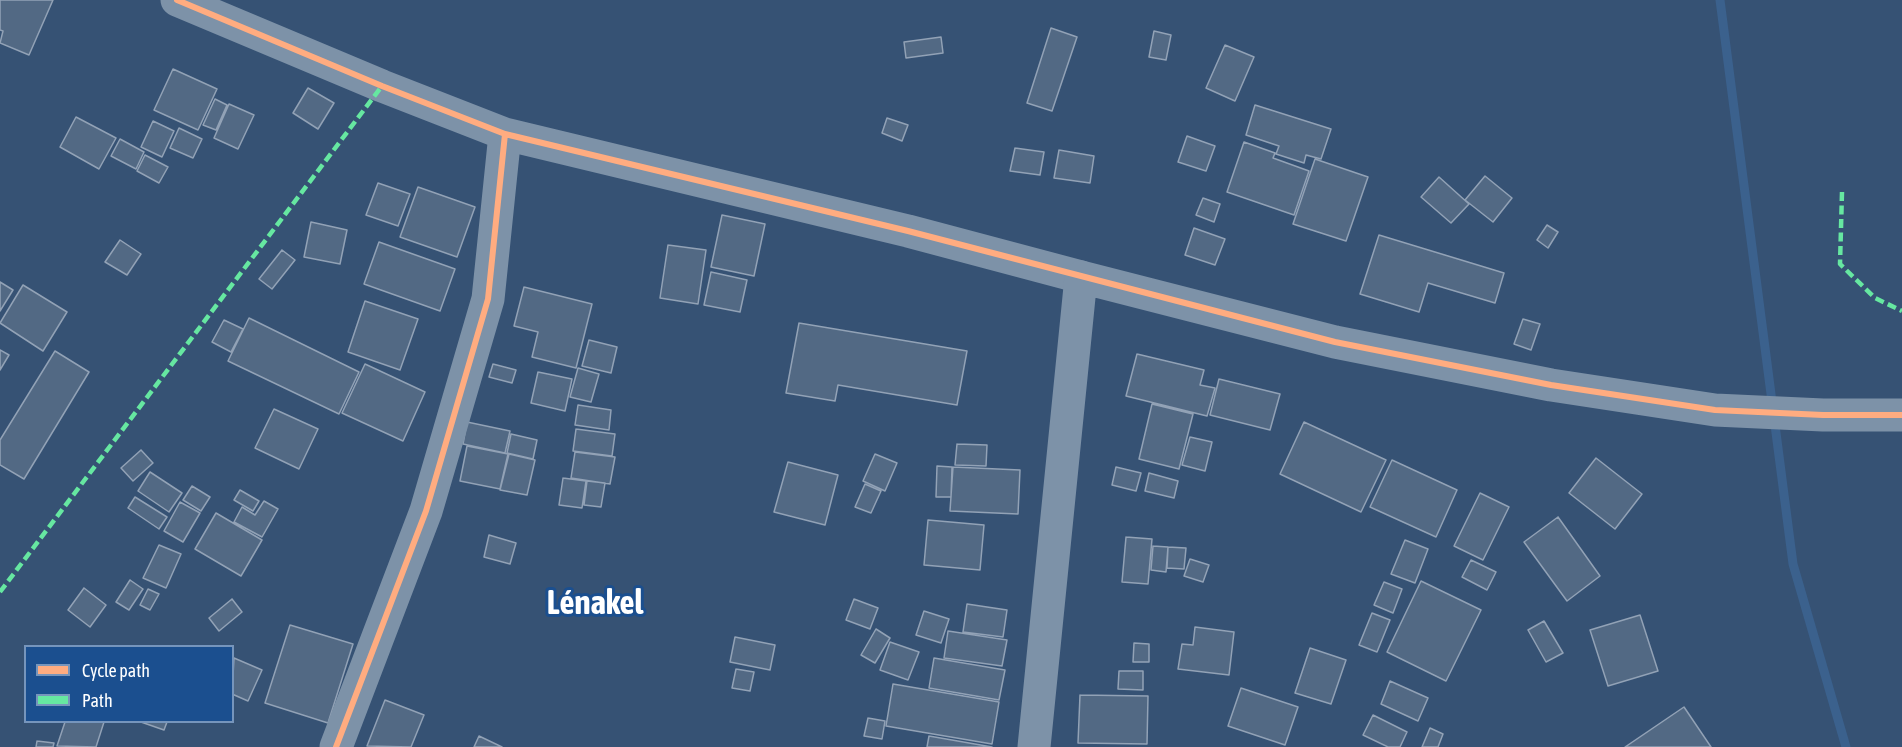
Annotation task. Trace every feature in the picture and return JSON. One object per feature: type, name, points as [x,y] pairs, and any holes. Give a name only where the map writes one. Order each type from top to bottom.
[{"type":"street","points":[[177,0],[382,86],[505,134],[908,231],[1335,342],[1551,385],[1715,410],[1823,415],[1902,415]]},
{"type":"street","points":[[336,747],[426,511],[488,299],[505,134]]},
{"type":"street","points":[[1034,747],[1081,277]]},
{"type":"building","points":[[0,0],[53,0],[29,55],[0,43],[3,31],[0,30]]},
{"type":"building","points":[[1051,28],[1077,37],[1052,111],[1027,103]]},
{"type":"building","points":[[1154,31],[1171,35],[1166,60],[1149,57]]},
{"type":"building","points":[[941,37],[943,53],[906,58],[904,42]]},
{"type":"building","points":[[1225,45],[1254,57],[1235,101],[1206,88]]},
{"type":"building","points":[[173,69],[217,89],[198,130],[154,110]]},
{"type":"building","points":[[308,88],[334,103],[318,129],[293,113]]},
{"type":"building","points":[[215,99],[227,105],[216,130],[203,125]]},
{"type":"building","points":[[229,104],[254,115],[238,149],[214,138]]},
{"type":"building","points":[[1255,105],[1331,129],[1321,159],[1306,155],[1304,163],[1276,154],[1279,146],[1246,135]]},
{"type":"building","points":[[76,117],[116,138],[99,169],[60,147]]},
{"type":"building","points":[[887,118],[908,125],[902,141],[882,133]]},
{"type":"building","points":[[153,121],[174,131],[162,157],[141,147]]},
{"type":"building","points":[[179,128],[202,139],[193,158],[170,148]]},
{"type":"building","points":[[1187,136],[1215,146],[1206,171],[1178,162]]},
{"type":"building","points":[[120,139],[144,152],[136,169],[111,156]]},
{"type":"building","points":[[1244,142],[1275,153],[1273,158],[1309,171],[1294,215],[1227,192]]},
{"type":"building","points":[[1015,148],[1044,152],[1040,175],[1010,171]]},
{"type":"building","points":[[1059,150],[1094,156],[1090,183],[1054,178]]},
{"type":"building","points":[[145,155],[168,167],[159,183],[137,171]]},
{"type":"building","points":[[1315,159],[1368,177],[1346,241],[1293,224]]},
{"type":"building","points":[[1485,176],[1512,198],[1493,222],[1465,200]]},
{"type":"building","points":[[1439,177],[1469,204],[1451,223],[1421,197]]},
{"type":"building","points":[[378,183],[410,194],[398,226],[366,215]]},
{"type":"building","points":[[418,187],[475,207],[457,257],[400,237]]},
{"type":"building","points":[[1203,198],[1220,204],[1214,222],[1196,215]]},
{"type":"building","points":[[722,215],[765,224],[754,276],[711,267]]},
{"type":"building","points":[[311,222],[347,230],[340,264],[304,257]]},
{"type":"building","points":[[1547,225],[1558,232],[1548,248],[1537,240]]},
{"type":"building","points":[[1194,228],[1225,239],[1215,265],[1185,255]]},
{"type":"building","points":[[1379,235],[1504,273],[1495,303],[1428,283],[1419,312],[1360,294]]},
{"type":"building","points":[[120,240],[141,254],[127,275],[105,262]]},
{"type":"building","points":[[379,242],[455,269],[440,311],[364,284]]},
{"type":"building","points":[[668,245],[706,250],[698,304],[660,298]]},
{"type":"building","points":[[282,250],[295,260],[272,289],[259,279]]},
{"type":"building","points":[[711,272],[747,280],[740,312],[704,305]]},
{"type":"building","points":[[0,282],[13,290],[0,311]]},
{"type":"building","points":[[23,285],[67,312],[43,351],[0,323]]},
{"type":"building","points":[[524,287],[592,304],[576,368],[532,357],[538,332],[514,326]]},
{"type":"building","points":[[365,301],[418,319],[400,370],[348,352]]},
{"type":"building","points":[[249,318],[359,372],[339,414],[228,361]]},
{"type":"building","points":[[1523,319],[1540,324],[1531,350],[1514,344]]},
{"type":"building","points":[[224,320],[243,329],[231,352],[212,342]]},
{"type":"building","points":[[799,323],[967,351],[957,405],[838,385],[835,401],[786,393]]},
{"type":"building","points":[[589,340],[617,347],[611,373],[582,366]]},
{"type":"building","points":[[0,350],[9,355],[0,370]]},
{"type":"building","points":[[55,351],[89,372],[24,479],[0,465],[0,440]]},
{"type":"building","points":[[1137,354],[1204,370],[1200,385],[1215,388],[1207,416],[1126,396]]},
{"type":"building","points":[[365,364],[425,392],[403,441],[342,413]]},
{"type":"building","points":[[493,364],[516,370],[512,383],[489,377]]},
{"type":"building","points":[[578,368],[599,374],[591,402],[570,397]]},
{"type":"building","points":[[538,372],[572,379],[565,411],[531,403]]},
{"type":"building","points":[[1219,379],[1280,394],[1270,430],[1210,415]]},
{"type":"building","points":[[1152,404],[1193,414],[1179,469],[1139,459]]},
{"type":"building","points":[[578,405],[611,410],[609,430],[575,425]]},
{"type":"building","points":[[274,409],[318,429],[299,469],[255,448]]},
{"type":"building","points":[[467,422],[510,431],[505,453],[463,444]]},
{"type":"building","points":[[1304,422],[1386,460],[1361,512],[1280,474]]},
{"type":"building","points":[[576,429],[615,434],[612,456],[573,451]]},
{"type":"building","points":[[511,434],[537,440],[533,459],[507,453]]},
{"type":"building","points":[[1190,437],[1212,442],[1205,471],[1182,465]]},
{"type":"building","points":[[957,444],[987,445],[986,466],[955,465]]},
{"type":"building","points":[[467,446],[508,454],[500,489],[460,481]]},
{"type":"building","points":[[141,450],[153,463],[133,481],[121,468]]},
{"type":"building","points":[[575,452],[615,457],[610,484],[571,478]]},
{"type":"building","points":[[509,454],[535,460],[527,495],[500,490]]},
{"type":"building","points":[[875,454],[897,463],[885,491],[863,481]]},
{"type":"building","points":[[1596,458],[1642,494],[1615,529],[1569,493]]},
{"type":"building","points":[[1392,460],[1457,490],[1436,537],[1370,507]]},
{"type":"building","points":[[788,462],[838,475],[825,525],[774,512]]},
{"type":"building","points":[[937,466],[952,467],[951,497],[936,497]]},
{"type":"building","points":[[953,467],[1020,470],[1018,514],[950,511]]},
{"type":"building","points":[[1116,467],[1141,473],[1136,491],[1112,485]]},
{"type":"building","points":[[150,472],[182,493],[169,512],[138,491]]},
{"type":"building","points":[[1149,473],[1178,481],[1174,498],[1145,491]]},
{"type":"building","points":[[563,478],[586,481],[582,508],[559,505]]},
{"type":"building","points":[[587,481],[605,483],[601,507],[584,505]]},
{"type":"building","points":[[865,484],[881,491],[871,513],[855,507]]},
{"type":"building","points":[[192,486],[210,497],[201,511],[183,500]]},
{"type":"building","points":[[240,490],[259,501],[253,511],[234,500]]},
{"type":"building","points":[[1480,493],[1509,507],[1483,560],[1454,546]]},
{"type":"building","points":[[135,497],[167,517],[159,529],[128,508]]},
{"type":"building","points":[[264,501],[278,509],[262,537],[234,522],[242,507],[255,515]]},
{"type":"building","points":[[180,502],[200,513],[183,542],[164,531]]},
{"type":"building","points":[[216,513],[262,540],[241,576],[195,549]]},
{"type":"building","points":[[1558,517],[1600,576],[1567,601],[1524,542]]},
{"type":"building","points":[[928,520],[984,525],[980,570],[924,565]]},
{"type":"building","points":[[489,535],[516,543],[510,564],[484,557]]},
{"type":"building","points":[[1126,537],[1152,539],[1148,584],[1122,582]]},
{"type":"building","points":[[1405,540],[1428,549],[1415,583],[1391,574]]},
{"type":"building","points":[[159,545],[181,554],[166,588],[143,578]]},
{"type":"building","points":[[1153,546],[1168,547],[1166,572],[1151,570]]},
{"type":"building","points":[[1168,547],[1186,548],[1184,569],[1167,568]]},
{"type":"building","points":[[1190,559],[1209,565],[1203,582],[1184,576]]},
{"type":"building","points":[[1471,560],[1496,572],[1487,590],[1462,577]]},
{"type":"building","points":[[130,580],[143,589],[129,610],[116,602]]},
{"type":"building","points":[[1421,581],[1481,610],[1446,681],[1387,652]]},
{"type":"building","points":[[1384,582],[1402,589],[1393,613],[1374,605]]},
{"type":"building","points":[[84,588],[106,605],[90,627],[68,610]]},
{"type":"building","points":[[148,589],[159,594],[150,610],[140,605]]},
{"type":"building","points":[[232,599],[242,612],[219,631],[209,618]]},
{"type":"building","points":[[854,599],[878,608],[870,629],[846,620]]},
{"type":"building","points":[[967,604],[1007,610],[1003,637],[963,632]]},
{"type":"building","points":[[924,611],[949,619],[941,643],[916,635]]},
{"type":"building","points":[[1372,613],[1390,620],[1377,652],[1359,645]]},
{"type":"building","points":[[1640,615],[1658,671],[1608,686],[1590,630]]},
{"type":"building","points":[[1544,621],[1563,653],[1546,662],[1528,630]]},
{"type":"building","points":[[290,625],[353,644],[328,723],[265,703]]},
{"type":"building","points":[[1195,627],[1234,632],[1229,675],[1178,669],[1182,644],[1193,645]]},
{"type":"building","points":[[876,629],[890,638],[875,663],[861,655]]},
{"type":"building","points":[[948,631],[1007,640],[1002,666],[944,658]]},
{"type":"building","points":[[735,637],[775,645],[770,670],[730,662]]},
{"type":"building","points":[[890,642],[919,652],[908,680],[880,670]]},
{"type":"building","points":[[1134,643],[1149,644],[1149,662],[1133,662]]},
{"type":"building","points":[[1310,648],[1346,660],[1331,704],[1295,693]]},
{"type":"building","points":[[234,658],[262,670],[248,701],[234,695]]},
{"type":"building","points":[[934,658],[1005,670],[999,700],[929,688]]},
{"type":"building","points":[[736,669],[754,672],[750,691],[732,688]]},
{"type":"building","points":[[1119,671],[1143,671],[1143,690],[1118,689]]},
{"type":"building","points":[[1390,681],[1428,698],[1418,721],[1381,704]]},
{"type":"building","points":[[893,684],[999,702],[992,744],[886,726]]},
{"type":"building","points":[[1241,688],[1298,707],[1285,745],[1228,726]]},
{"type":"building","points":[[1080,695],[1148,696],[1147,744],[1078,743]]},
{"type":"building","points":[[385,700],[424,715],[411,747],[367,746]]},
{"type":"building","points":[[1684,707],[1711,747],[1625,747]]},
{"type":"building","points":[[1373,715],[1407,732],[1400,747],[1388,747],[1363,735]]},
{"type":"building","points":[[868,718],[885,721],[882,739],[864,736]]},
{"type":"building","points":[[65,723],[104,723],[96,747],[57,746]]},
{"type":"building","points":[[144,723],[167,723],[164,730]]},
{"type":"building","points":[[1430,728],[1443,734],[1438,747],[1422,747]]},
{"type":"building","points":[[479,736],[502,747],[474,747]]},
{"type":"building","points":[[929,736],[992,747],[927,747]]},
{"type":"building","points":[[37,741],[54,743],[53,747],[36,747]]},
{"type":"waterway","points":[[1720,0],[1793,564],[1846,747]]},
{"type":"marked path","points":[[0,592],[382,86]]},
{"type":"marked path","points":[[1842,192],[1840,264],[1875,298],[1902,311]]},
{"type":"cycle path","points":[[177,0],[382,86],[505,134],[908,231],[1335,342],[1551,385],[1715,410],[1823,415],[1902,415]]},
{"type":"cycle path","points":[[336,747],[426,511],[488,299],[505,134]]},
{"type":"district","name":"Lénakel","points":[[595,604]]}]
